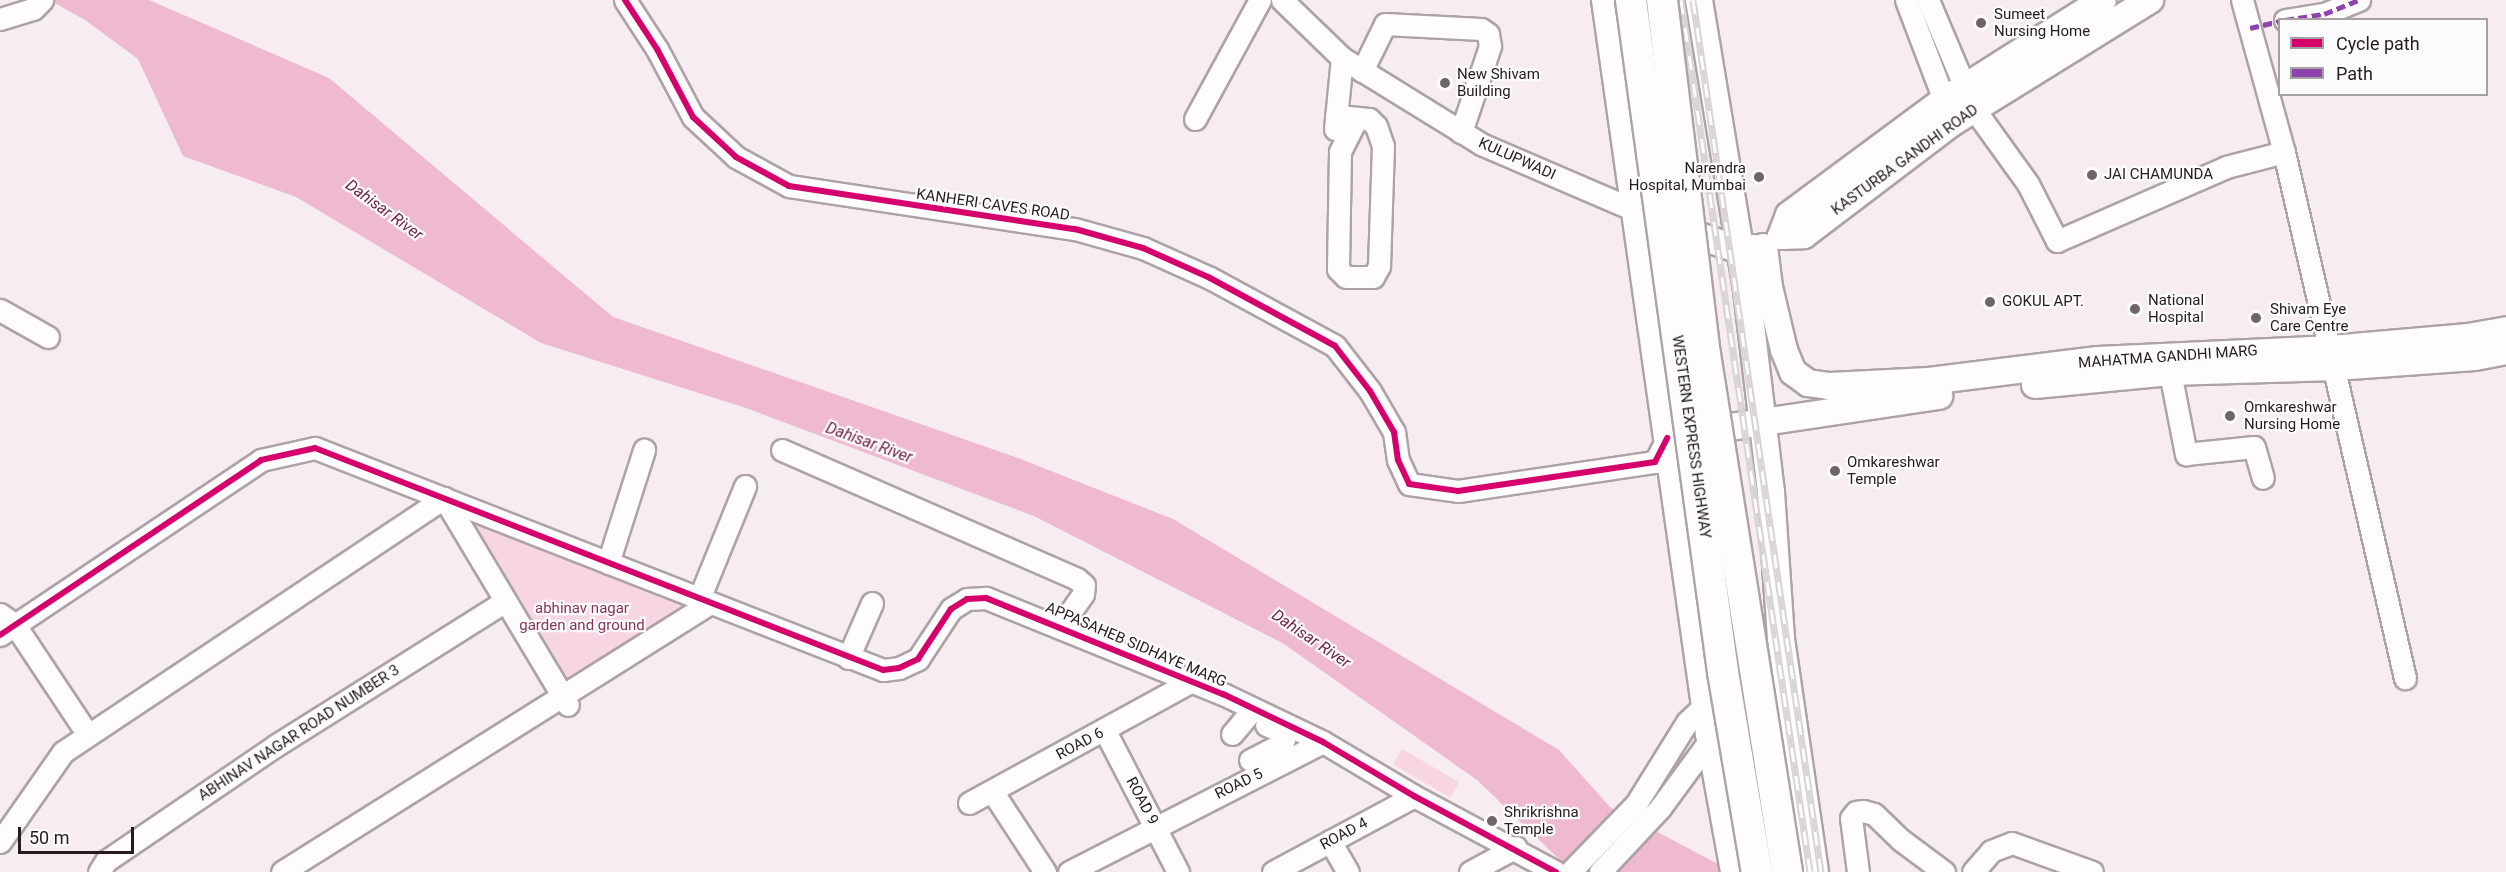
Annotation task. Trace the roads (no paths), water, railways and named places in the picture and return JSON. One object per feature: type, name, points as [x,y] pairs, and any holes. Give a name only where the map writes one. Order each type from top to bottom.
[{"type":"highway","name":"WESTERN EXPRESS HIGHWAY","points":[[1631,0],[1724,672],[1741,869]]},
{"type":"highway","name":"WESTERN EXPRESS HIGHWAY","points":[[1662,0],[1705,354],[1786,872]]},
{"type":"main road","points":[[1605,0],[1710,740],[1726,833],[1741,869]]},
{"type":"main road","points":[[1699,0],[1757,263],[1762,420],[1792,723],[1815,872]]},
{"type":"main road","points":[[1959,104],[2103,0]]},
{"type":"main road","name":"KASTURBA GANDHI ROAD","points":[[1757,263],[1804,235],[1959,104],[2150,0]]},
{"type":"main road","name":"KULUPWADI","points":[[1634,210],[1757,263]]},
{"type":"main road","name":"MAHATMA GANDHI MARG","points":[[1757,263],[1793,372],[1808,383],[1830,386],[1929,381],[2098,360],[2333,358],[2506,330]]},
{"type":"main road","points":[[1667,438],[1762,420],[1943,395],[2333,358],[2475,357],[2506,351]]},
{"type":"main road","points":[[1726,833],[1786,872]]},
{"type":"street","name":"KANHERI CAVES ROAD","points":[[625,0],[657,49],[693,117],[736,157],[789,186],[1075,229],[1143,248],[1210,278],[1335,346],[1370,391],[1394,432],[1398,459],[1409,484],[1458,491],[1655,462],[1667,438]]},
{"type":"street","points":[[1195,119],[1260,0]]},
{"type":"street","name":"KULUPWADI","points":[[1282,0],[1342,58],[1461,132],[1634,210]]},
{"type":"street","points":[[1906,0],[1959,104],[2028,184],[2057,241],[2226,167],[2284,152]]},
{"type":"street","points":[[1928,0],[1959,104]]},
{"type":"street","points":[[2242,0],[2284,152],[2405,678]]},
{"type":"street","points":[[2296,18],[2338,10],[2359,0]]},
{"type":"street","points":[[0,19],[38,5]]},
{"type":"street","points":[[2250,28],[2278,21]]},
{"type":"street","points":[[1362,71],[1384,24],[1481,29],[1488,34],[1490,46],[1461,132]]},
{"type":"street","points":[[1342,58],[1346,117],[1340,152],[1338,269],[1346,277],[1373,277],[1378,266],[1383,146],[1376,126],[1369,119],[1346,117]]},
{"type":"street","points":[[1330,169],[1346,117]]},
{"type":"street","points":[[0,310],[48,337]]},
{"type":"street","points":[[2170,372],[2186,454],[2249,445],[2257,452],[2263,478]]},
{"type":"street","name":"APPASAHEB SIDHAYE MARG","points":[[5,625],[261,460],[315,448],[883,670],[899,668],[918,659],[951,609],[967,598],[986,598],[1061,626],[1190,682],[1250,713],[1323,742],[1414,796],[1516,847],[1556,872]]},
{"type":"street","points":[[608,563],[644,450]]},
{"type":"street","points":[[782,450],[1077,579],[1084,585],[1083,594],[1061,626]]},
{"type":"street","points":[[282,872],[346,839],[566,700],[709,603],[745,486]]},
{"type":"street","points":[[0,842],[63,752],[444,498],[566,700]]},
{"type":"street","name":"ABHINAV NAGAR ROAD NUMBER 3","points":[[99,872],[106,861],[275,746],[505,601]]},
{"type":"street","points":[[848,658],[872,603]]},
{"type":"street","points":[[5,625],[88,735]]},
{"type":"street","name":"ROAD 6","points":[[969,803],[1105,731],[1190,682]]},
{"type":"street","points":[[1574,868],[1641,795],[1688,722],[1706,704],[1788,683]]},
{"type":"street","points":[[1232,734],[1250,713],[1285,735],[1282,744],[1265,759]]},
{"type":"street","points":[[1599,872],[1660,808],[1710,740],[1792,723]]},
{"type":"street","name":"ROAD 9","points":[[1105,731],[1178,872]]},
{"type":"street","name":"ROAD 5","points":[[1069,872],[1156,826],[1265,759],[1323,742]]},
{"type":"street","points":[[992,791],[1045,872]]},
{"type":"street","name":"ROAD 4","points":[[1273,872],[1414,796]]},
{"type":"street","points":[[1858,872],[1851,818],[1856,812],[1863,811],[1874,814],[1900,840],[1944,872]]},
{"type":"street","points":[[305,872],[346,839]]},
{"type":"street","points":[[1330,841],[1348,872]]},
{"type":"street","points":[[1973,872],[1991,851],[2012,843],[2092,872]]},
{"type":"street","points":[[1470,872],[1516,847]]},
{"type":"water","name":"Dahisar River","points":[[49,0],[149,0],[329,78],[613,317],[1018,458],[1173,519],[1559,750],[1610,807],[1733,872],[1591,872],[1560,860],[1477,780],[1284,644],[1034,516],[746,408],[541,343],[296,197],[183,156],[138,59],[85,20]]},
{"type":"railway","points":[[1681,0],[1810,872]]},
{"type":"railway","points":[[1693,0],[1821,872]]},
{"type":"place","name":"Sumeet Nursing Home","points":[[1981,23]]},
{"type":"place","name":"New Shivam Building","points":[[1445,83]]},
{"type":"place","name":"JAI CHAMUNDA","points":[[2092,175]]},
{"type":"place","name":"Narendra Hospital, Mumbai","points":[[1759,177]]},
{"type":"place","name":"GOKUL APT.","points":[[1990,302]]},
{"type":"place","name":"National Hospital","points":[[2135,309]]},
{"type":"place","name":"Shivam Eye Care Centre","points":[[2256,318]]},
{"type":"place","name":"Omkareshwar Nursing Home","points":[[2230,416]]},
{"type":"place","name":"Omkareshwar Temple","points":[[1835,471]]},
{"type":"place","name":"Shrikrishna Temple","points":[[1492,821]]},
{"type":"park label","name":"abhinav nagar garden and ground","points":[[582,616]]}]
